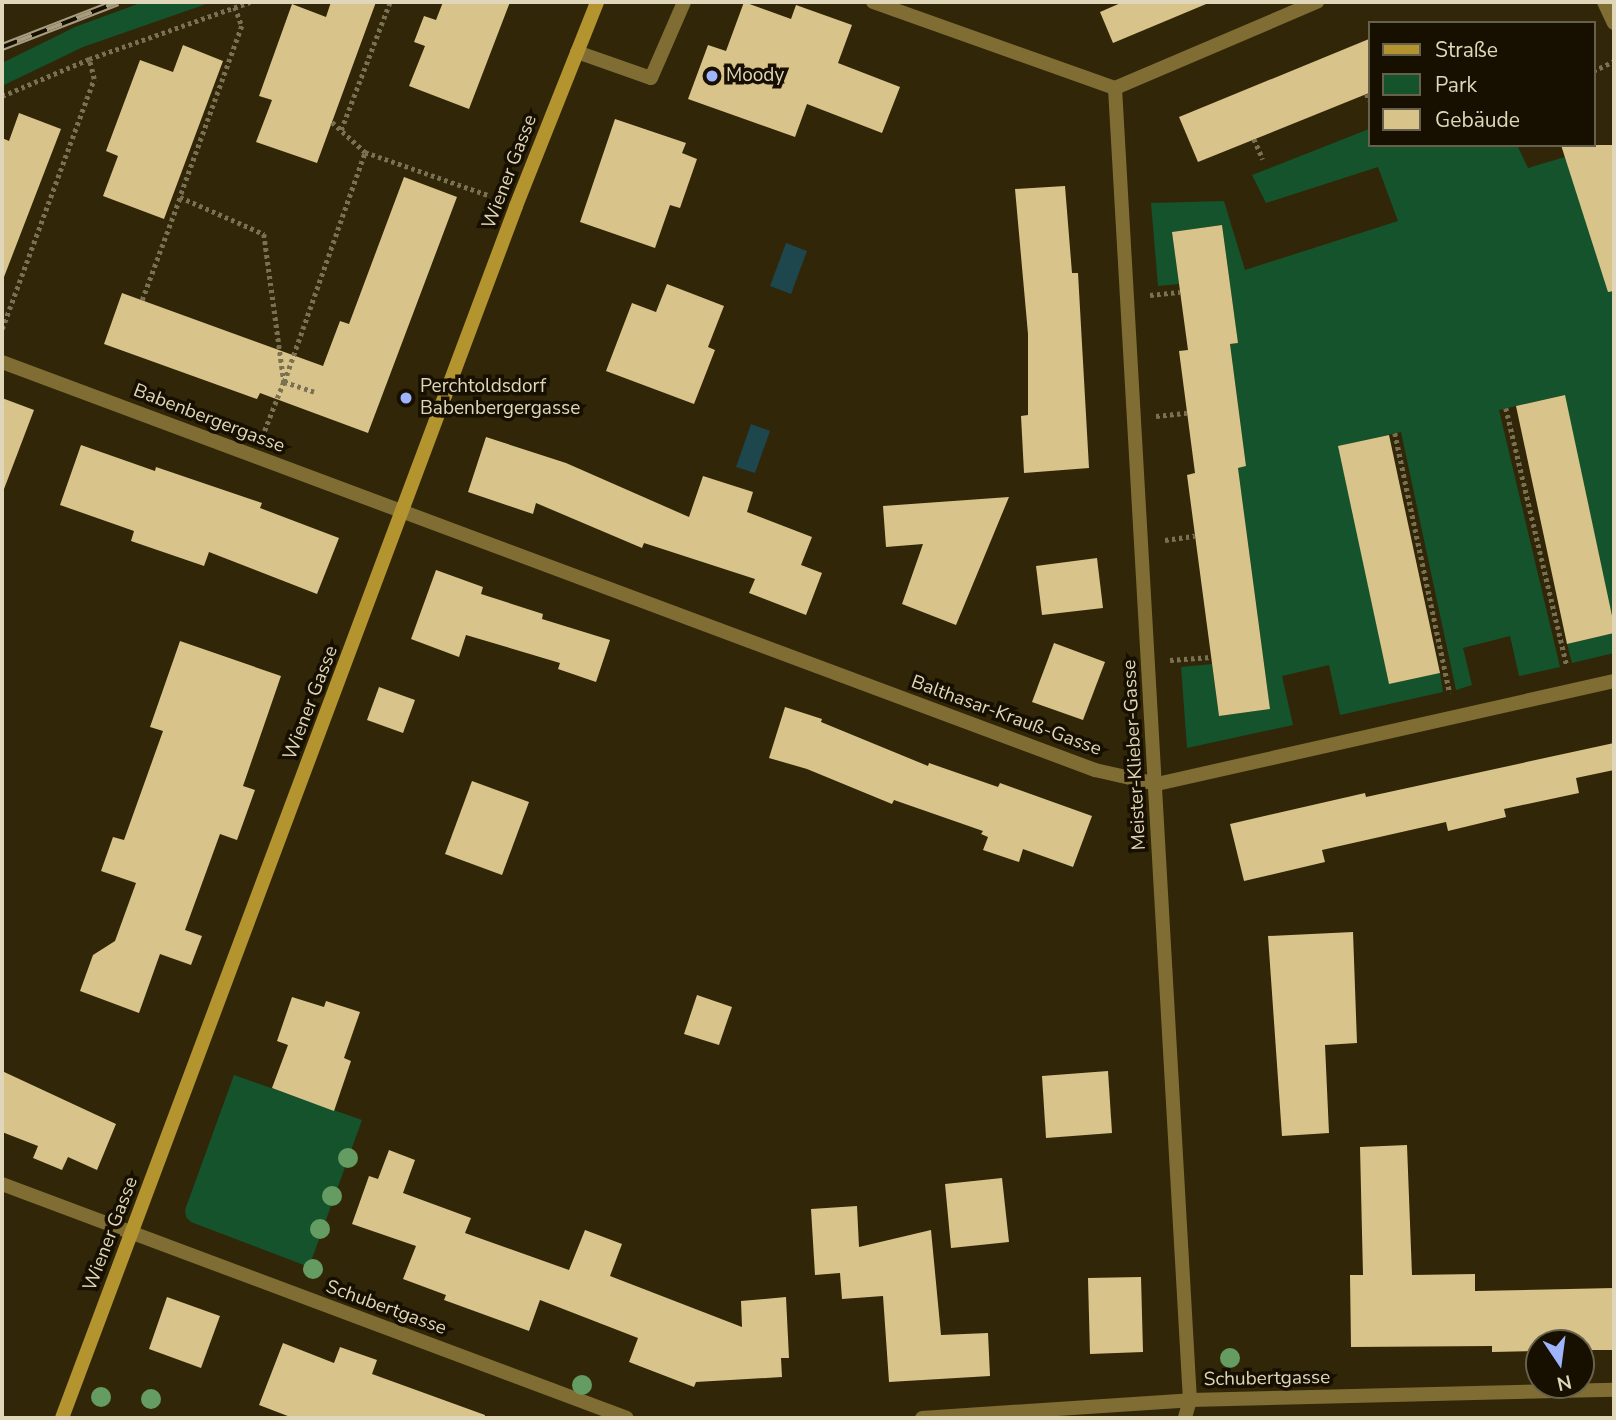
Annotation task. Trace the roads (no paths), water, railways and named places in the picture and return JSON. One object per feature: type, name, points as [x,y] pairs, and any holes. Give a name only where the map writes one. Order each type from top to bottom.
[{"type":"main road","name":"Wiener Gasse","points":[[62,1418],[516,206],[597,2]]},
{"type":"street","points":[[577,52],[651,78],[684,2]]},
{"type":"street","points":[[873,2],[1115,88],[1317,2]]},
{"type":"street","points":[[1604,2],[1614,23]]},
{"type":"street","name":"Meister-Klieber-Gasse","points":[[1115,88],[1157,784],[1190,1400],[1185,1418]]},
{"type":"street","name":"Babenbergergasse","points":[[2,362],[403,513]]},
{"type":"street","name":"Balthasar-Krauß-Gasse","points":[[403,513],[1095,770],[1157,784],[1614,681]]},
{"type":"street","name":"Schubertgasse","points":[[2,1184],[627,1418]]},
{"type":"street","name":"Schubertgasse","points":[[922,1418],[1190,1400],[1614,1390]]},
{"type":"water","points":[[786,243],[807,251],[791,294],[770,286]]},
{"type":"water","points":[[751,424],[770,431],[755,473],[736,467]]},
{"type":"railway","points":[[2,47],[118,2]]},
{"type":"place","name":"Moody","points":[[712,76]]},
{"type":"place","name":"Perchtoldsdorf Babenbergergasse","points":[[406,398]]}]
